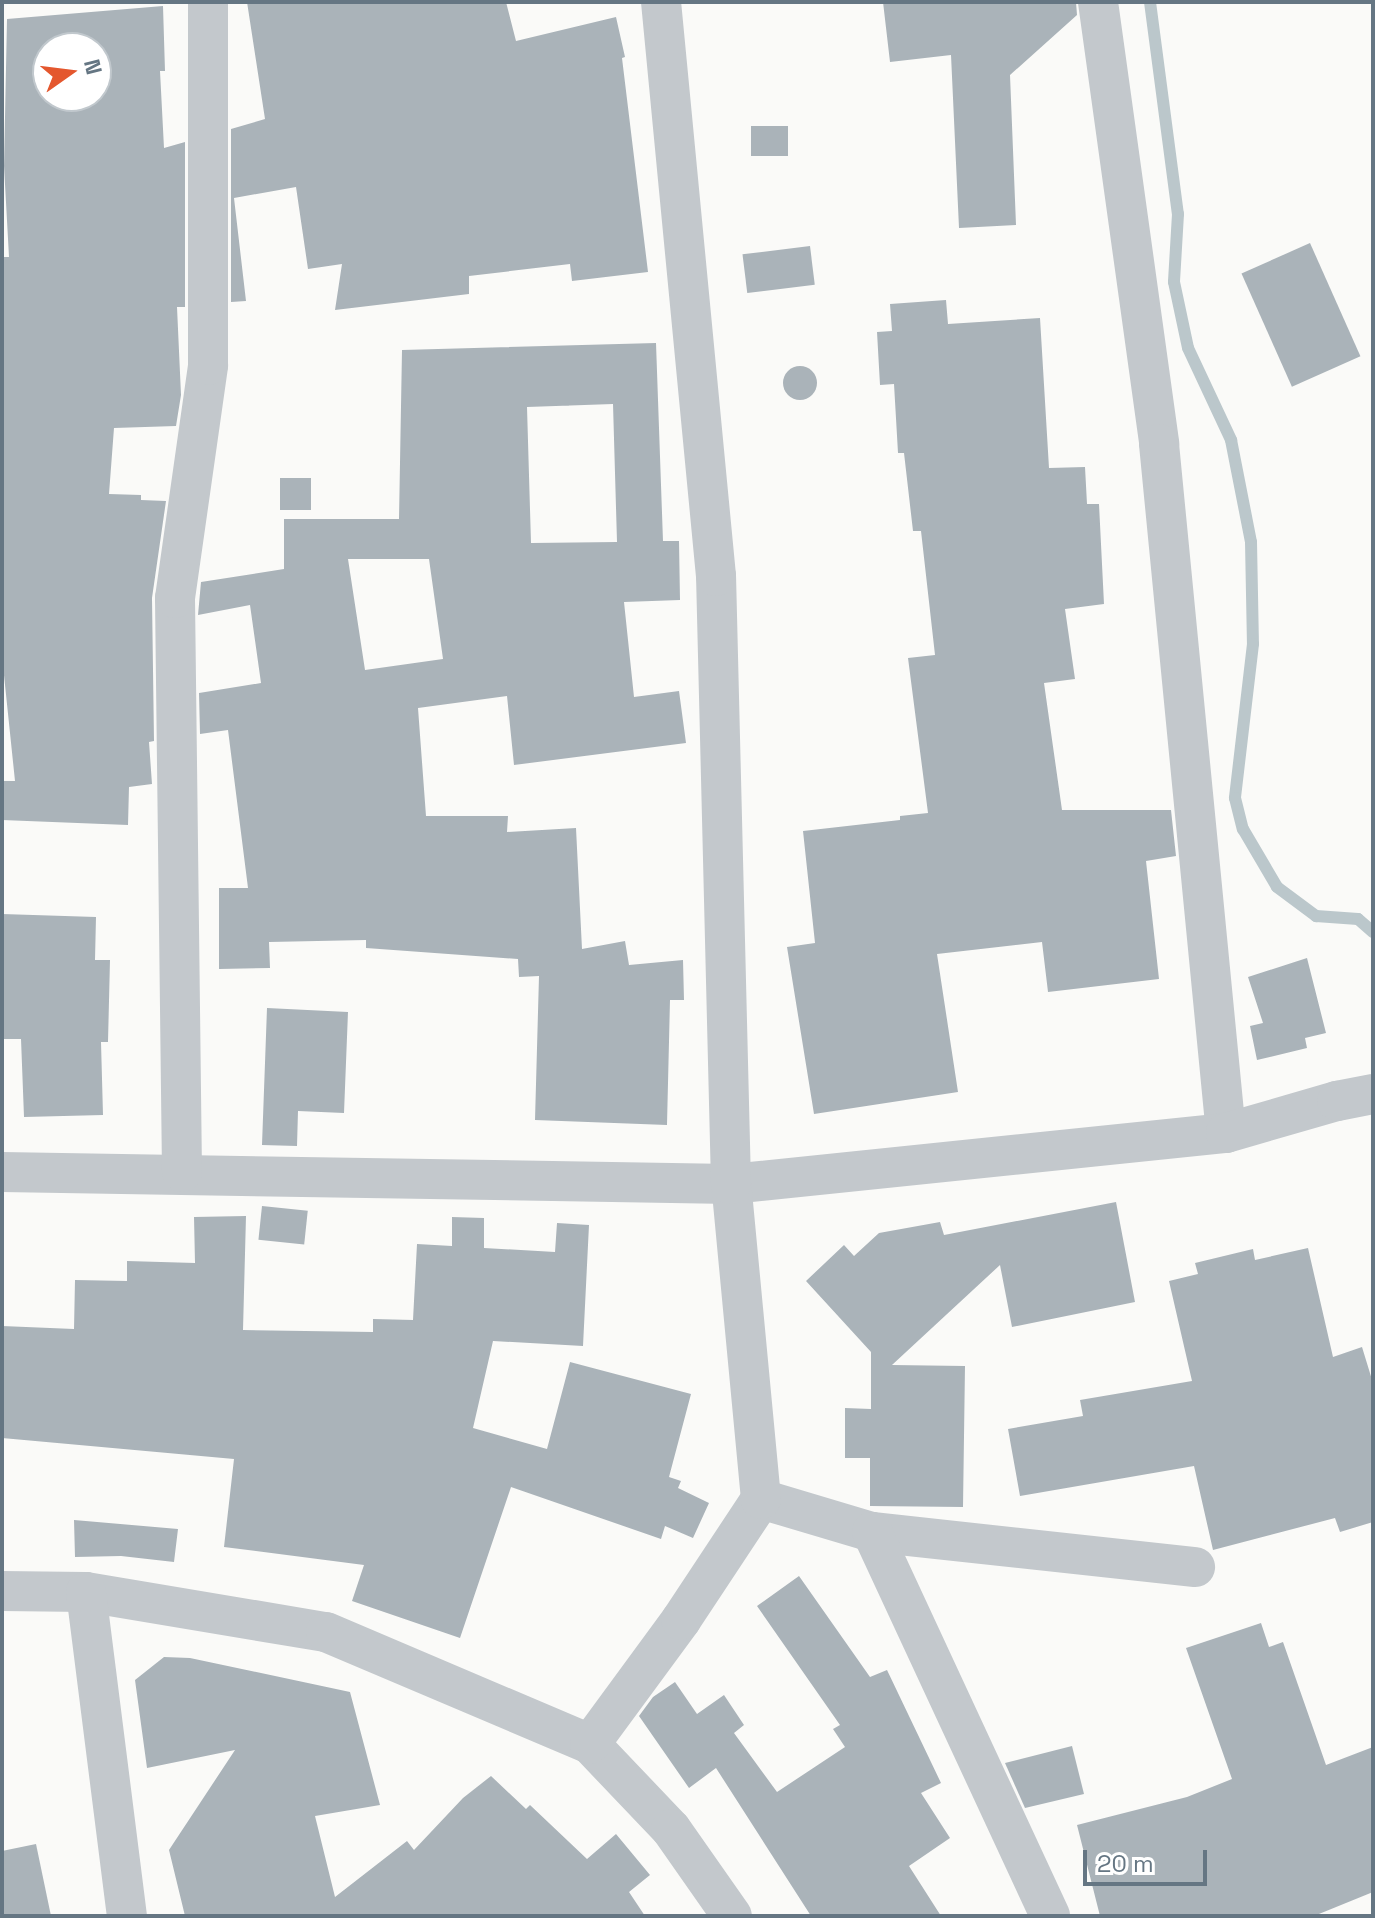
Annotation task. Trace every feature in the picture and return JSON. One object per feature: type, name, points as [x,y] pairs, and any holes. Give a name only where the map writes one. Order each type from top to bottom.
[{"type":"street","points":[[182,1172],[175,598],[208,365],[208,2]]},
{"type":"street","points":[[590,1744],[681,1620],[761,1499],[731,1184],[716,576],[661,2]]},
{"type":"street","points":[[1098,2],[1159,444],[1226,1133]]},
{"type":"street","points":[[2,1172],[182,1172],[731,1184],[1226,1133],[1355,1097]]},
{"type":"street","points":[[761,1499],[872,1532],[1195,1567]]},
{"type":"street","points":[[872,1532],[1050,1916]]},
{"type":"street","points":[[2,1591],[86,1592],[326,1632],[590,1744],[671,1829],[732,1916]]},
{"type":"street","points":[[86,1592],[127,1916]]},
{"type":"building","points":[[247,2],[506,2],[516,41],[616,17],[625,57],[622,58],[648,272],[572,281],[570,264],[469,276],[469,294],[335,310],[342,264],[308,269],[296,187],[234,198],[246,301],[231,302],[231,129],[265,119]]},
{"type":"building","points":[[883,2],[1076,2],[1077,15],[1010,75],[1016,225],[959,228],[951,55],[890,62]]},
{"type":"building","points":[[163,6],[165,71],[160,71],[164,148],[185,142],[185,307],[177,307],[181,395],[176,426],[114,428],[109,494],[141,495],[141,500],[166,501],[152,598],[154,741],[149,742],[152,784],[129,787],[128,825],[2,820],[2,781],[15,781],[2,656],[2,257],[9,257],[4,166],[7,19]]},
{"type":"building","points":[[751,126],[788,126],[788,156],[751,156]]},
{"type":"building","points":[[1310,243],[1360,356],[1292,387],[1241,274]]},
{"type":"building","points":[[810,246],[815,285],[747,293],[743,254]]},
{"type":"building","points":[[946,300],[948,324],[1040,318],[1049,468],[1085,467],[1087,504],[1099,504],[1104,604],[1065,609],[1075,679],[1044,683],[1062,810],[1171,810],[1176,856],[1146,861],[1159,979],[1048,992],[1042,942],[937,954],[958,1092],[814,1114],[787,947],[815,943],[803,831],[900,820],[900,816],[928,813],[908,658],[935,655],[921,531],[913,531],[904,453],[898,453],[894,384],[880,385],[877,332],[892,331],[890,304]]},
{"type":"building","points":[[656,343],[663,541],[679,541],[680,600],[624,602],[634,697],[679,691],[686,743],[514,765],[507,696],[418,708],[426,816],[508,816],[507,832],[576,828],[582,949],[625,941],[629,965],[683,960],[684,1000],[670,1000],[667,1125],[535,1120],[539,976],[519,977],[518,959],[366,948],[366,940],[269,942],[270,968],[219,969],[219,888],[248,888],[228,730],[200,734],[199,693],[261,683],[250,605],[198,615],[201,582],[284,569],[284,519],[399,519],[402,350]],"holes":[[[613,404],[617,542],[531,543],[527,407]],[[348,559],[429,559],[443,659],[365,670]]]},
{"type":"building","points":[[800,366],[812,371],[817,383],[812,395],[800,400],[788,395],[783,383],[788,371]]},
{"type":"building","points":[[280,478],[311,478],[311,510],[280,510]]},
{"type":"building","points":[[2,914],[96,917],[95,960],[110,960],[108,1042],[101,1042],[103,1115],[24,1117],[21,1039],[3,1039]]},
{"type":"building","points":[[1307,958],[1326,1033],[1305,1038],[1307,1048],[1257,1060],[1250,1026],[1263,1023],[1248,977]]},
{"type":"building","points":[[267,1008],[348,1012],[344,1113],[298,1111],[297,1146],[262,1145]]},
{"type":"building","points":[[1116,1202],[1135,1302],[1012,1327],[1000,1265],[892,1365],[965,1366],[963,1507],[870,1506],[870,1458],[845,1458],[845,1408],[871,1409],[871,1352],[806,1281],[844,1245],[854,1256],[879,1233],[940,1222],[944,1235]]},
{"type":"building","points":[[262,1206],[308,1211],[304,1245],[258,1240]]},
{"type":"building","points":[[246,1216],[243,1330],[373,1332],[373,1319],[413,1320],[417,1244],[452,1246],[452,1217],[484,1218],[484,1248],[555,1252],[557,1223],[589,1225],[583,1346],[493,1341],[473,1428],[547,1449],[570,1362],[691,1394],[669,1477],[681,1481],[678,1488],[709,1503],[693,1538],[665,1526],[661,1539],[511,1487],[460,1638],[352,1601],[364,1565],[224,1547],[234,1459],[2,1438],[2,1326],[74,1329],[75,1280],[127,1281],[127,1261],[195,1263],[194,1217]]},
{"type":"building","points":[[1308,1248],[1333,1357],[1362,1347],[1373,1383],[1373,1522],[1340,1532],[1335,1518],[1213,1550],[1194,1466],[1020,1496],[1008,1429],[1083,1416],[1080,1400],[1192,1381],[1169,1281],[1198,1274],[1195,1263],[1253,1249],[1255,1260]]},
{"type":"building","points":[[74,1520],[178,1529],[174,1562],[121,1556],[75,1557]]},
{"type":"building","points":[[799,1576],[870,1677],[887,1670],[941,1783],[921,1793],[950,1838],[909,1866],[941,1916],[811,1916],[716,1768],[689,1788],[639,1716],[653,1697],[675,1682],[697,1714],[724,1695],[744,1725],[734,1733],[777,1792],[845,1747],[833,1729],[840,1725],[757,1606]]},
{"type":"building","points":[[1261,1623],[1269,1647],[1283,1642],[1326,1765],[1373,1747],[1373,1892],[1314,1916],[1100,1916],[1077,1825],[1187,1797],[1232,1779],[1186,1648]]},
{"type":"building","points":[[164,1657],[190,1658],[350,1692],[380,1805],[315,1816],[335,1897],[407,1841],[414,1850],[463,1798],[491,1776],[526,1809],[530,1805],[587,1859],[616,1834],[650,1875],[629,1892],[645,1916],[185,1916],[169,1850],[235,1750],[147,1768],[135,1680]]},
{"type":"building","points":[[1072,1746],[1084,1794],[1025,1808],[1005,1763]]},
{"type":"building","points":[[36,1844],[51,1916],[2,1916],[2,1851]]},
{"type":"waterway","points":[[1150,2],[1178,214],[1174,282],[1188,348],[1231,440],[1251,542],[1253,644],[1235,798],[1243,829],[1277,887],[1316,916],[1358,919],[1373,932]]}]
